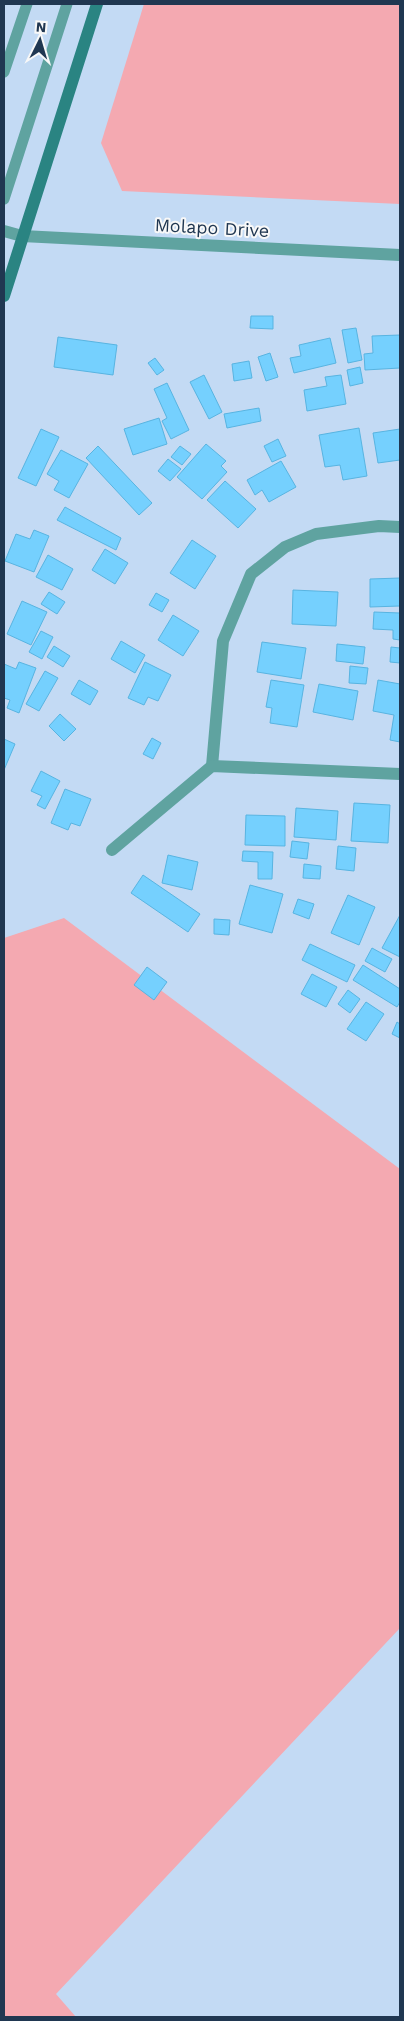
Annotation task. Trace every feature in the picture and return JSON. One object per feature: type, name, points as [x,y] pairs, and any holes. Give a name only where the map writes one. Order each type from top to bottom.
[{"type":"main road","points":[[4,296],[97,4]]},
{"type":"street","name":"Molapo Drive","points":[[4,232],[22,236],[400,256]]},
{"type":"street","points":[[212,766],[223,642],[251,574],[285,547],[316,534],[379,526],[400,527]]},
{"type":"street","points":[[112,850],[212,766],[400,774]]},
{"type":"lane","points":[[4,72],[27,4]]},
{"type":"lane","points":[[4,199],[67,4]]},
{"type":"shaded area","points":[[144,4],[400,4],[400,204],[122,191],[101,143]]},
{"type":"shaded area","points":[[64,918],[400,1169],[400,1628],[56,1994],[76,2017],[4,2017],[4,938]]},
{"type":"building","points":[[251,316],[273,316],[273,329],[250,328]]},
{"type":"building","points":[[356,328],[362,360],[348,363],[342,330]]},
{"type":"building","points":[[400,335],[400,368],[365,370],[364,354],[373,353],[372,336]]},
{"type":"building","points":[[58,337],[117,345],[113,375],[54,367]]},
{"type":"building","points":[[330,338],[336,363],[294,373],[290,358],[301,356],[299,345]]},
{"type":"building","points":[[270,353],[278,377],[266,381],[258,357]]},
{"type":"building","points":[[155,358],[164,370],[157,375],[148,363]]},
{"type":"building","points":[[249,361],[252,378],[234,381],[232,364]]},
{"type":"building","points":[[360,367],[363,383],[350,386],[347,370]]},
{"type":"building","points":[[204,375],[222,412],[209,419],[190,382]]},
{"type":"building","points":[[341,375],[346,404],[307,411],[304,390],[327,386],[325,377]]},
{"type":"building","points":[[167,383],[189,430],[171,439],[162,421],[167,418],[154,389]]},
{"type":"building","points":[[259,408],[261,421],[227,428],[224,414]]},
{"type":"building","points":[[159,418],[167,444],[133,455],[124,429]]},
{"type":"building","points":[[359,428],[367,476],[343,480],[340,465],[325,467],[319,435]]},
{"type":"building","points":[[41,429],[59,437],[36,486],[18,478]]},
{"type":"building","points":[[400,429],[400,460],[378,463],[373,433]]},
{"type":"building","points":[[278,439],[286,456],[272,462],[264,446]]},
{"type":"building","points":[[206,444],[226,461],[221,466],[227,472],[202,499],[177,477]]},
{"type":"building","points":[[98,446],[152,503],[139,515],[86,458]]},
{"type":"building","points":[[180,446],[191,454],[182,465],[171,457]]},
{"type":"building","points":[[61,450],[88,464],[69,498],[54,490],[59,481],[47,474]]},
{"type":"building","points":[[168,459],[181,469],[170,481],[158,471]]},
{"type":"building","points":[[281,461],[296,487],[269,502],[262,490],[255,495],[247,480]]},
{"type":"building","points":[[225,481],[256,509],[238,528],[207,500]]},
{"type":"building","points":[[65,507],[121,538],[116,550],[57,520]]},
{"type":"building","points":[[34,530],[49,536],[34,572],[5,561],[16,534],[30,539]]},
{"type":"building","points":[[192,540],[216,556],[195,589],[170,573]]},
{"type":"building","points":[[105,549],[128,563],[115,584],[92,570]]},
{"type":"building","points":[[48,555],[73,569],[62,590],[36,577]]},
{"type":"building","points":[[400,578],[400,606],[370,607],[370,579]]},
{"type":"building","points":[[293,590],[338,592],[336,626],[292,624]]},
{"type":"building","points":[[49,592],[65,602],[57,614],[41,604]]},
{"type":"building","points":[[156,593],[169,600],[162,612],[149,605]]},
{"type":"building","points":[[22,601],[47,612],[31,645],[7,634]]},
{"type":"building","points":[[374,612],[400,613],[400,640],[393,639],[393,630],[373,629]]},
{"type":"building","points":[[173,615],[199,631],[183,656],[158,640]]},
{"type":"building","points":[[41,631],[53,637],[42,659],[29,652]]},
{"type":"building","points":[[121,641],[145,655],[135,673],[111,659]]},
{"type":"building","points":[[262,642],[306,648],[301,679],[257,672]]},
{"type":"building","points":[[337,644],[365,647],[363,664],[336,661]]},
{"type":"building","points":[[54,646],[70,656],[63,667],[47,657]]},
{"type":"building","points":[[391,647],[400,648],[400,663],[390,662]]},
{"type":"building","points":[[19,662],[36,668],[19,713],[7,708],[10,700],[4,698],[4,664],[16,669]]},
{"type":"building","points":[[145,662],[171,675],[158,701],[148,697],[144,705],[128,698]]},
{"type":"building","points":[[350,666],[368,668],[366,684],[349,683]]},
{"type":"building","points":[[45,671],[58,678],[39,711],[26,704]]},
{"type":"building","points":[[79,680],[98,691],[90,705],[71,694]]},
{"type":"building","points":[[271,680],[304,685],[297,727],[270,723],[272,708],[266,707]]},
{"type":"building","points":[[378,680],[400,684],[400,742],[390,740],[394,715],[373,711]]},
{"type":"building","points":[[319,684],[358,691],[353,720],[313,712]]},
{"type":"building","points":[[60,714],[76,729],[64,741],[49,726]]},
{"type":"building","points":[[152,738],[161,743],[153,759],[143,754]]},
{"type":"building","points":[[4,739],[15,744],[4,770]]},
{"type":"building","points":[[41,771],[60,781],[45,809],[37,805],[42,796],[31,791]]},
{"type":"building","points":[[65,789],[91,799],[80,826],[71,823],[68,830],[51,823]]},
{"type":"building","points":[[354,803],[390,805],[388,843],[351,841]]},
{"type":"building","points":[[296,808],[338,811],[336,840],[294,837]]},
{"type":"building","points":[[246,815],[285,816],[285,846],[245,845]]},
{"type":"building","points":[[292,841],[309,843],[307,859],[290,857]]},
{"type":"building","points":[[338,846],[356,848],[354,871],[336,869]]},
{"type":"building","points":[[243,851],[273,852],[272,879],[258,879],[258,862],[242,861]]},
{"type":"building","points":[[168,855],[198,862],[192,890],[162,883]]},
{"type":"building","points":[[304,864],[321,866],[320,879],[303,878]]},
{"type":"building","points":[[143,875],[200,914],[188,932],[131,893]]},
{"type":"building","points":[[250,885],[283,894],[272,933],[239,924]]},
{"type":"building","points":[[348,895],[375,907],[359,945],[331,933]]},
{"type":"building","points":[[298,899],[314,904],[309,919],[293,913]]},
{"type":"building","points":[[400,915],[400,957],[382,948]]},
{"type":"building","points":[[214,919],[230,920],[229,935],[214,934]]},
{"type":"building","points":[[310,944],[355,965],[347,982],[302,960]]},
{"type":"building","points":[[372,948],[392,959],[385,972],[365,961]]},
{"type":"building","points":[[363,965],[400,989],[400,1002],[397,1007],[353,980]]},
{"type":"building","points":[[147,967],[167,982],[154,1000],[134,985]]},
{"type":"building","points":[[312,974],[337,987],[326,1007],[301,994]]},
{"type":"building","points":[[348,990],[360,999],[350,1013],[338,1004]]},
{"type":"building","points":[[366,1002],[384,1014],[366,1041],[347,1029]]},
{"type":"building","points":[[397,1022],[400,1024],[400,1038],[392,1034]]}]
